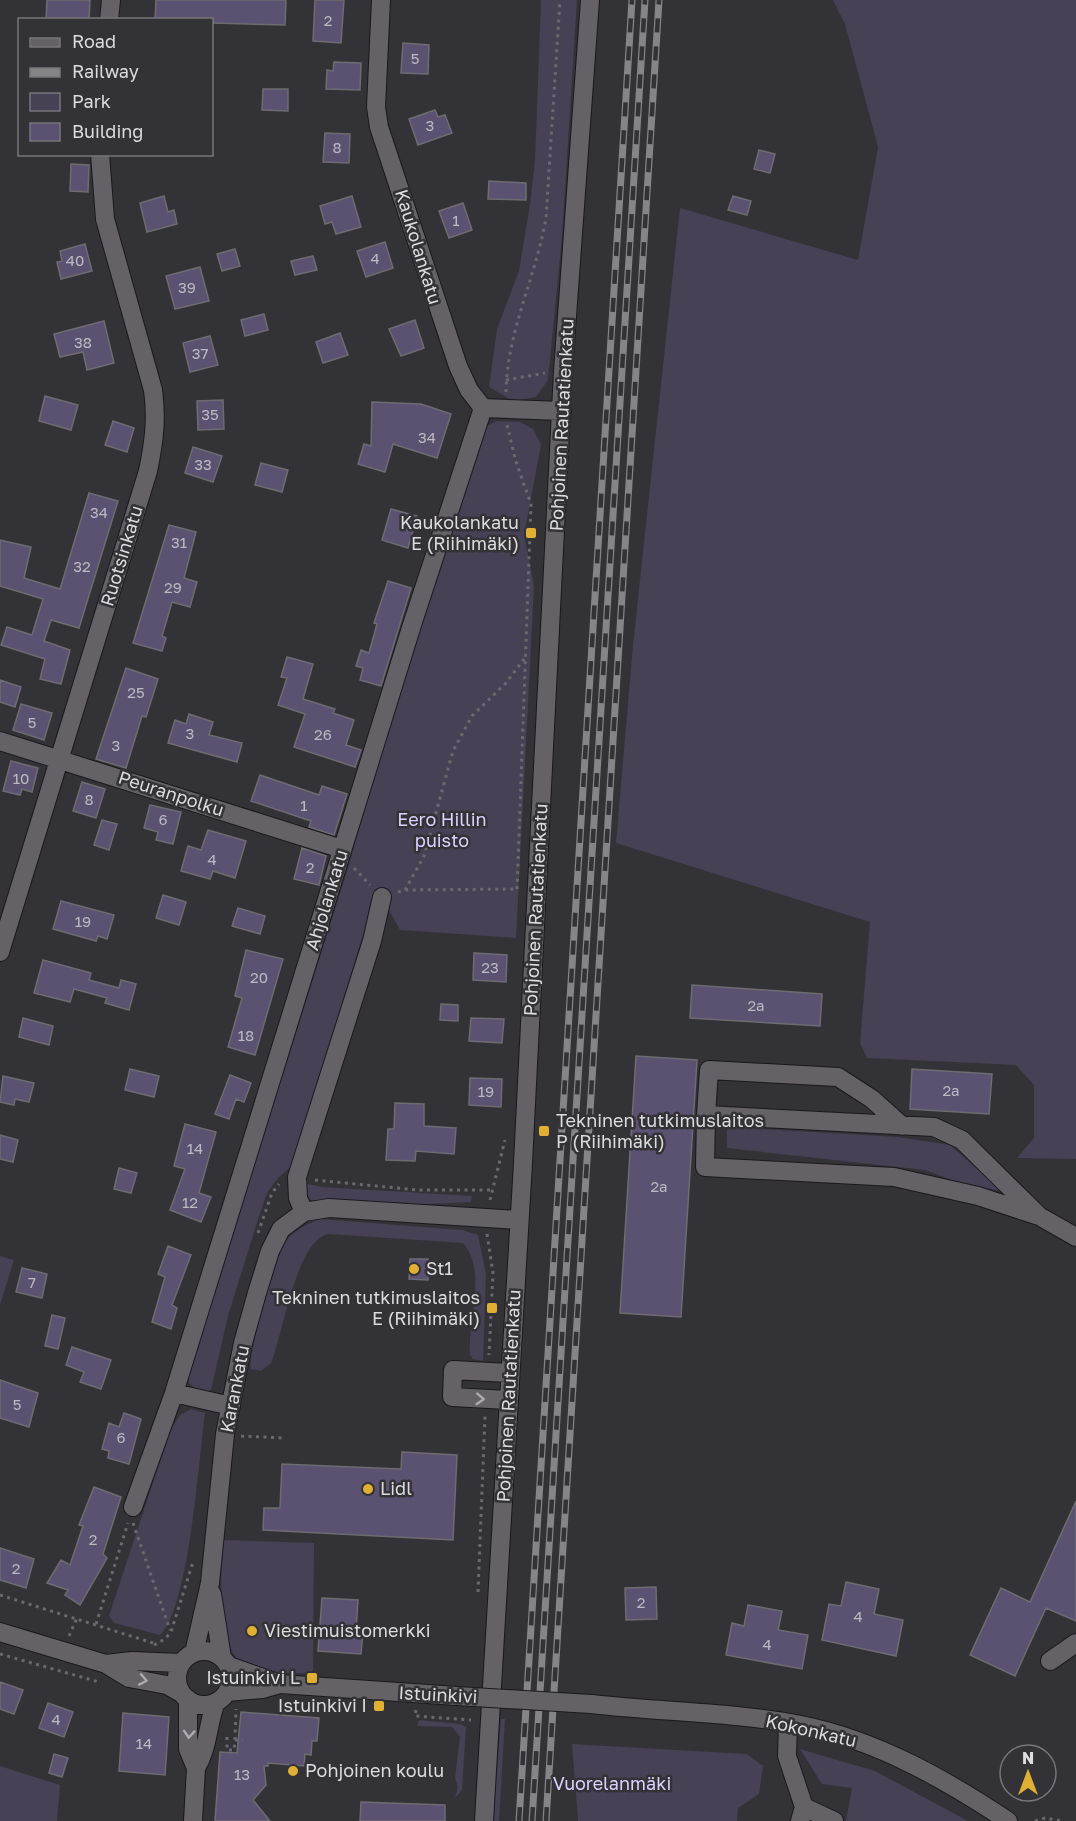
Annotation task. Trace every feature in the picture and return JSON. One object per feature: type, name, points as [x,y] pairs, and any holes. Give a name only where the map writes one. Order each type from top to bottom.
[{"type":"street","points":[[109,18],[111,0]]},
{"type":"street","name":"Kaukolankatu","points":[[381,0],[376,106],[379,127],[458,366],[469,390],[483,408]]},
{"type":"street","name":"Pohjoinen Rautatienkatu","points":[[484,1821],[519,1220],[563,371],[590,0]]},
{"type":"street","name":"Ruotsinkatu","points":[[0,952],[148,471],[156,432],[157,416],[153,390],[105,219],[100,156]]},
{"type":"street","points":[[483,408],[562,411]]},
{"type":"street","name":"Ahjolankatu","points":[[133,1507],[174,1393],[342,849],[483,408]]},
{"type":"street","name":"Peuranpolku","points":[[0,741],[342,849]]},
{"type":"street","points":[[382,897],[372,941],[297,1177],[298,1198],[304,1212],[329,1208],[519,1220]]},
{"type":"street","points":[[902,1126],[872,1098],[838,1077],[709,1071],[705,1167],[894,1177],[978,1196],[1039,1216],[1076,1237]]},
{"type":"street","points":[[706,1115],[934,1127],[962,1140],[1039,1216]]},
{"type":"street","name":"Karankatu","points":[[187,1658],[210,1583],[225,1434],[243,1343],[270,1251],[281,1229],[304,1212]]},
{"type":"street","points":[[508,1400],[452,1397],[453,1370],[509,1373]]},
{"type":"street","points":[[174,1393],[231,1406]]},
{"type":"street","name":"Karankatu","points":[[210,1583],[225,1662]]},
{"type":"street","points":[[0,1632],[106,1664],[129,1678],[167,1685],[201,1704],[228,1701]]},
{"type":"street","points":[[1050,1661],[1076,1643]]},
{"type":"street","points":[[106,1664],[132,1660],[152,1663],[211,1652],[225,1662],[231,1675],[228,1701],[211,1716],[206,1751],[196,1768]]},
{"type":"street","points":[[187,1658],[177,1678],[190,1714],[188,1749],[196,1768],[193,1821]]},
{"type":"street","name":"Istuinkivi","points":[[225,1662],[280,1684],[593,1704]]},
{"type":"street","name":"Istuinkivi","points":[[228,1701],[280,1684]]},
{"type":"street","name":"Kokonkatu","points":[[593,1704],[788,1723],[856,1740],[934,1776],[1005,1820]]},
{"type":"street","points":[[788,1723],[787,1756],[802,1814],[834,1821]]},
{"type":"path","points":[[518,900],[531,504],[508,436],[505,409],[506,380],[509,353],[542,241],[546,218],[560,0]]},
{"type":"path","points":[[506,380],[563,371]]},
{"type":"path","points":[[405,890],[424,856],[453,751],[472,716],[506,683],[525,657]]},
{"type":"path","points":[[342,849],[357,872],[382,897],[405,890],[517,889]]},
{"type":"path","points":[[488,1372],[493,1273],[487,1237],[490,1190],[505,1139]]},
{"type":"path","points":[[254,1242],[272,1193],[285,1178],[297,1177],[417,1190],[490,1190]]},
{"type":"path","points":[[478,1597],[486,1399]]},
{"type":"path","points":[[225,1434],[284,1438]]},
{"type":"path","points":[[96,1624],[130,1516],[171,1632]]},
{"type":"path","points":[[0,1595],[154,1643],[165,1639],[171,1632],[194,1556]]},
{"type":"path","points":[[152,1663],[154,1643]]},
{"type":"path","points":[[0,1654],[107,1684]]},
{"type":"path","points":[[426,1708],[416,1708],[416,1716],[471,1720]]},
{"type":"path","points":[[470,1731],[472,1709]]},
{"type":"path","points":[[227,1750],[234,1750],[236,1716]]},
{"type":"path","points":[[230,1724],[235,1728]]},
{"type":"path","points":[[235,1740],[243,1740]]},
{"type":"path","points":[[1035,1821],[1045,1818],[1062,1821]]},
{"type":"green space","points":[[541,0],[577,0],[562,237],[548,380],[536,397],[513,401],[489,387],[497,329],[519,271],[530,204],[535,161]]},
{"type":"green space","points":[[833,0],[1076,0],[1076,1159],[1017,1158],[1034,1138],[1034,1085],[1016,1065],[867,1058],[860,1043],[870,922],[616,843],[633,645],[680,208],[858,260],[878,147],[845,24]]},
{"type":"green space","name":"Eero Hillin puisto","points":[[496,421],[520,422],[533,429],[541,445],[524,535],[534,586],[516,938],[400,930],[389,910],[386,893],[380,890],[361,941],[293,1165],[278,1178],[267,1193],[228,1316],[211,1390],[199,1391],[189,1383],[189,1373],[348,868],[449,516],[486,427]]},
{"type":"green space","points":[[727,1127],[898,1137],[950,1145],[1002,1191],[960,1183],[925,1170],[727,1148]]},
{"type":"green space","points":[[299,1182],[322,1187],[472,1196],[471,1202],[408,1205],[311,1200],[302,1194]]},
{"type":"green space","points":[[320,1219],[462,1230],[478,1235],[486,1275],[483,1361],[473,1359],[470,1355],[475,1282],[470,1254],[463,1243],[328,1234],[317,1240],[307,1253],[299,1271],[271,1363],[261,1371],[251,1369],[257,1327],[285,1242],[301,1228]]},
{"type":"green space","points":[[0,1256],[14,1260],[0,1305]]},
{"type":"green space","points":[[191,1409],[205,1413],[196,1496],[178,1596],[170,1620],[160,1635],[114,1623],[109,1616],[170,1431],[180,1415]]},
{"type":"green space","points":[[224,1540],[314,1543],[313,1674],[259,1671],[239,1662],[225,1632],[222,1612]]},
{"type":"green space","points":[[501,1719],[505,1719],[499,1821],[493,1821]]},
{"type":"green space","points":[[419,1720],[460,1724],[466,1727],[462,1790],[455,1798],[458,1787],[455,1778],[460,1737],[452,1727],[417,1726]]},
{"type":"green space","name":"Vuorelanmäki","points":[[572,1744],[747,1754],[763,1766],[759,1794],[738,1808],[737,1821],[578,1821]]},
{"type":"green space","points":[[800,1749],[875,1771],[968,1821],[846,1821],[852,1788],[822,1784]]},
{"type":"green space","points":[[0,1766],[60,1785],[57,1821],[0,1821]]},
{"type":"building","points":[[47,0],[90,0],[89,18],[46,18]]},
{"type":"building","points":[[156,0],[286,0],[285,25],[213,23],[213,18],[155,18]]},
{"type":"building","points":[[315,0],[344,0],[341,43],[313,41]]},
{"type":"building","points":[[403,43],[429,45],[428,74],[401,73]]},
{"type":"building","points":[[334,62],[361,63],[360,90],[326,89],[327,70],[333,71]]},
{"type":"building","points":[[263,89],[288,89],[288,111],[262,110]]},
{"type":"building","points":[[435,110],[438,117],[445,115],[452,133],[418,145],[409,119]]},
{"type":"building","points":[[325,133],[350,134],[349,163],[323,162]]},
{"type":"building","points":[[759,150],[775,154],[770,173],[754,169]]},
{"type":"building","points":[[71,164],[89,165],[88,192],[70,191]]},
{"type":"building","points":[[489,181],[526,183],[526,200],[488,199]]},
{"type":"building","points":[[164,196],[168,212],[174,210],[177,224],[147,232],[140,203]]},
{"type":"building","points":[[352,196],[361,227],[336,234],[332,222],[325,224],[320,206]]},
{"type":"building","points":[[733,196],[751,201],[747,215],[728,210]]},
{"type":"building","points":[[463,203],[472,230],[449,238],[439,211]]},
{"type":"building","points":[[385,242],[393,268],[366,277],[357,251]]},
{"type":"building","points":[[85,244],[92,271],[61,279],[57,262],[62,261],[60,251]]},
{"type":"building","points":[[235,249],[240,266],[222,271],[217,254]]},
{"type":"building","points":[[313,256],[317,270],[295,275],[291,261]]},
{"type":"building","points":[[200,267],[209,301],[175,309],[166,276]]},
{"type":"building","points":[[264,314],[268,330],[245,336],[241,320]]},
{"type":"building","points":[[415,320],[424,348],[401,356],[389,329]]},
{"type":"building","points":[[104,321],[114,363],[87,370],[83,352],[60,357],[54,334]]},
{"type":"building","points":[[340,333],[348,355],[323,363],[316,342]]},
{"type":"building","points":[[210,336],[218,365],[190,372],[183,343]]},
{"type":"building","points":[[45,396],[78,405],[71,430],[39,421]]},
{"type":"building","points":[[223,400],[224,429],[198,430],[197,401]]},
{"type":"building","points":[[372,402],[421,404],[451,414],[437,458],[393,444],[385,472],[358,464],[364,444],[371,446]]},
{"type":"building","points":[[113,421],[134,428],[127,452],[105,445]]},
{"type":"building","points":[[193,447],[222,456],[213,482],[185,473]]},
{"type":"building","points":[[261,463],[288,470],[282,492],[255,485]]},
{"type":"building","points":[[89,493],[118,501],[79,628],[51,620],[44,641],[70,650],[61,684],[40,679],[45,659],[1,645],[7,627],[32,635],[43,599],[0,586],[0,540],[31,547],[24,578],[60,589]]},
{"type":"building","points":[[391,509],[417,516],[408,548],[382,540]]},
{"type":"building","points":[[169,525],[196,532],[184,578],[197,582],[190,607],[172,602],[162,636],[166,638],[162,651],[133,643]]},
{"type":"building","points":[[388,581],[411,588],[381,686],[360,680],[363,668],[356,666],[361,650],[369,653],[377,624],[374,623]]},
{"type":"building","points":[[287,657],[313,664],[303,699],[335,709],[333,713],[354,720],[346,745],[361,750],[355,767],[294,747],[305,714],[278,705],[287,678],[281,677]]},
{"type":"building","points":[[126,668],[158,679],[146,717],[142,716],[126,768],[96,759]]},
{"type":"building","points":[[0,680],[21,687],[15,707],[0,702]]},
{"type":"building","points":[[21,704],[52,713],[44,740],[13,730]]},
{"type":"building","points":[[189,714],[213,722],[209,735],[242,743],[237,762],[168,743],[175,720],[186,724]]},
{"type":"building","points":[[11,761],[38,768],[32,792],[22,789],[20,795],[3,791]]},
{"type":"building","points":[[260,775],[319,795],[322,786],[347,794],[334,835],[309,827],[311,821],[251,801]]},
{"type":"building","points":[[82,782],[105,789],[96,818],[73,811]]},
{"type":"building","points":[[150,805],[181,812],[173,844],[156,840],[158,832],[144,828]]},
{"type":"building","points":[[102,820],[117,824],[109,850],[94,845]]},
{"type":"building","points":[[208,830],[246,841],[235,878],[213,871],[210,879],[181,871],[188,846],[201,850]]},
{"type":"building","points":[[302,848],[326,856],[319,885],[294,879]]},
{"type":"building","points":[[163,895],[186,902],[179,925],[156,918]]},
{"type":"building","points":[[61,901],[114,915],[107,939],[98,936],[96,941],[53,929]]},
{"type":"building","points":[[238,908],[265,916],[260,934],[232,926]]},
{"type":"building","points":[[246,950],[283,959],[255,1055],[228,1047],[242,998],[235,996]]},
{"type":"building","points":[[474,953],[507,955],[506,982],[473,980]]},
{"type":"building","points":[[43,960],[91,973],[89,980],[119,988],[121,980],[136,984],[129,1010],[105,1003],[107,998],[74,989],[70,1002],[34,993]]},
{"type":"building","points":[[692,985],[822,994],[820,1026],[690,1018]]},
{"type":"building","points":[[441,1004],[458,1005],[458,1021],[440,1020]]},
{"type":"building","points":[[23,1018],[53,1026],[49,1045],[19,1037]]},
{"type":"building","points":[[471,1018],[504,1019],[502,1043],[469,1041]]},
{"type":"building","points":[[636,1056],[697,1060],[681,1317],[620,1313]]},
{"type":"building","points":[[130,1069],[159,1076],[154,1097],[125,1090]]},
{"type":"building","points":[[912,1069],[992,1074],[989,1114],[910,1109]]},
{"type":"building","points":[[230,1075],[251,1083],[244,1102],[236,1099],[229,1119],[215,1114]]},
{"type":"building","points":[[3,1076],[34,1083],[29,1102],[15,1099],[14,1105],[0,1102]]},
{"type":"building","points":[[470,1078],[502,1079],[501,1107],[469,1105]]},
{"type":"building","points":[[395,1103],[424,1104],[424,1126],[456,1128],[454,1154],[416,1151],[415,1161],[386,1160],[388,1129],[394,1129]]},
{"type":"building","points":[[185,1124],[216,1132],[199,1193],[211,1197],[201,1222],[170,1210],[185,1169],[174,1166]]},
{"type":"building","points":[[0,1135],[18,1140],[13,1162],[0,1159]]},
{"type":"building","points":[[119,1168],[137,1173],[131,1193],[114,1189]]},
{"type":"building","points":[[168,1246],[191,1255],[172,1305],[177,1308],[171,1329],[152,1322],[165,1277],[158,1274]]},
{"type":"building","points":[[410,1259],[428,1259],[428,1280],[409,1279]]},
{"type":"building","points":[[22,1268],[47,1274],[42,1298],[16,1292]]},
{"type":"building","points":[[52,1315],[65,1318],[58,1349],[45,1346]]},
{"type":"building","points":[[72,1347],[111,1360],[101,1389],[80,1382],[84,1372],[66,1365]]},
{"type":"building","points":[[0,1380],[38,1393],[29,1427],[0,1418]]},
{"type":"building","points":[[124,1413],[141,1419],[129,1464],[108,1458],[109,1451],[102,1449],[109,1423],[119,1427]]},
{"type":"building","name":"Lidl","points":[[402,1452],[457,1455],[453,1540],[263,1530],[264,1508],[280,1508],[282,1464],[401,1469]]},
{"type":"building","points":[[94,1487],[121,1497],[103,1554],[107,1558],[80,1605],[65,1595],[68,1590],[47,1583],[61,1560],[70,1565],[83,1526],[79,1525]]},
{"type":"building","points":[[1076,1501],[1076,1621],[1046,1608],[1015,1676],[970,1655],[1001,1588],[1030,1602]]},
{"type":"building","points":[[0,1548],[34,1559],[26,1588],[0,1580]]},
{"type":"building","points":[[846,1582],[879,1589],[874,1614],[903,1620],[896,1656],[822,1640],[829,1604],[841,1606]]},
{"type":"building","points":[[656,1587],[657,1619],[626,1620],[625,1588]]},
{"type":"building","points":[[322,1598],[358,1600],[356,1630],[363,1631],[361,1654],[318,1651]]},
{"type":"building","points":[[748,1605],[782,1611],[778,1630],[808,1635],[802,1669],[726,1655],[732,1623],[744,1626]]},
{"type":"building","points":[[0,1682],[23,1690],[14,1714],[0,1709]]},
{"type":"building","points":[[48,1703],[73,1712],[64,1737],[39,1728]]},
{"type":"building","points":[[241,1712],[319,1718],[317,1741],[312,1741],[311,1755],[305,1754],[304,1766],[268,1763],[268,1766],[264,1766],[266,1785],[253,1800],[270,1821],[215,1821],[220,1752],[237,1753]]},
{"type":"building","points":[[123,1713],[169,1717],[165,1775],[119,1771]]},
{"type":"building","points":[[54,1754],[68,1758],[62,1777],[49,1773]]},
{"type":"building","points":[[361,1802],[445,1805],[445,1821],[360,1821]]},
{"type":"railway","points":[[519,1821],[632,0]]},
{"type":"railway","points":[[532,1821],[645,0]]},
{"type":"railway","points":[[546,1821],[659,0]]},
{"type":"place","name":"Kaukolankatu E (Riihimäki)","points":[[531,533]]},
{"type":"place","name":"Tekninen tutkimuslaitos P (Riihimäki)","points":[[544,1131]]},
{"type":"place","name":"St1","points":[[414,1269]]},
{"type":"place","name":"Tekninen tutkimuslaitos E (Riihimäki)","points":[[492,1308]]},
{"type":"place","name":"Lidl","points":[[368,1489]]},
{"type":"place","name":"Viestimuistomerkki","points":[[252,1631]]},
{"type":"place","name":"Istuinkivi L","points":[[312,1678]]},
{"type":"place","name":"Istuinkivi I","points":[[379,1706]]},
{"type":"place","name":"Pohjoinen koulu","points":[[293,1771]]}]
